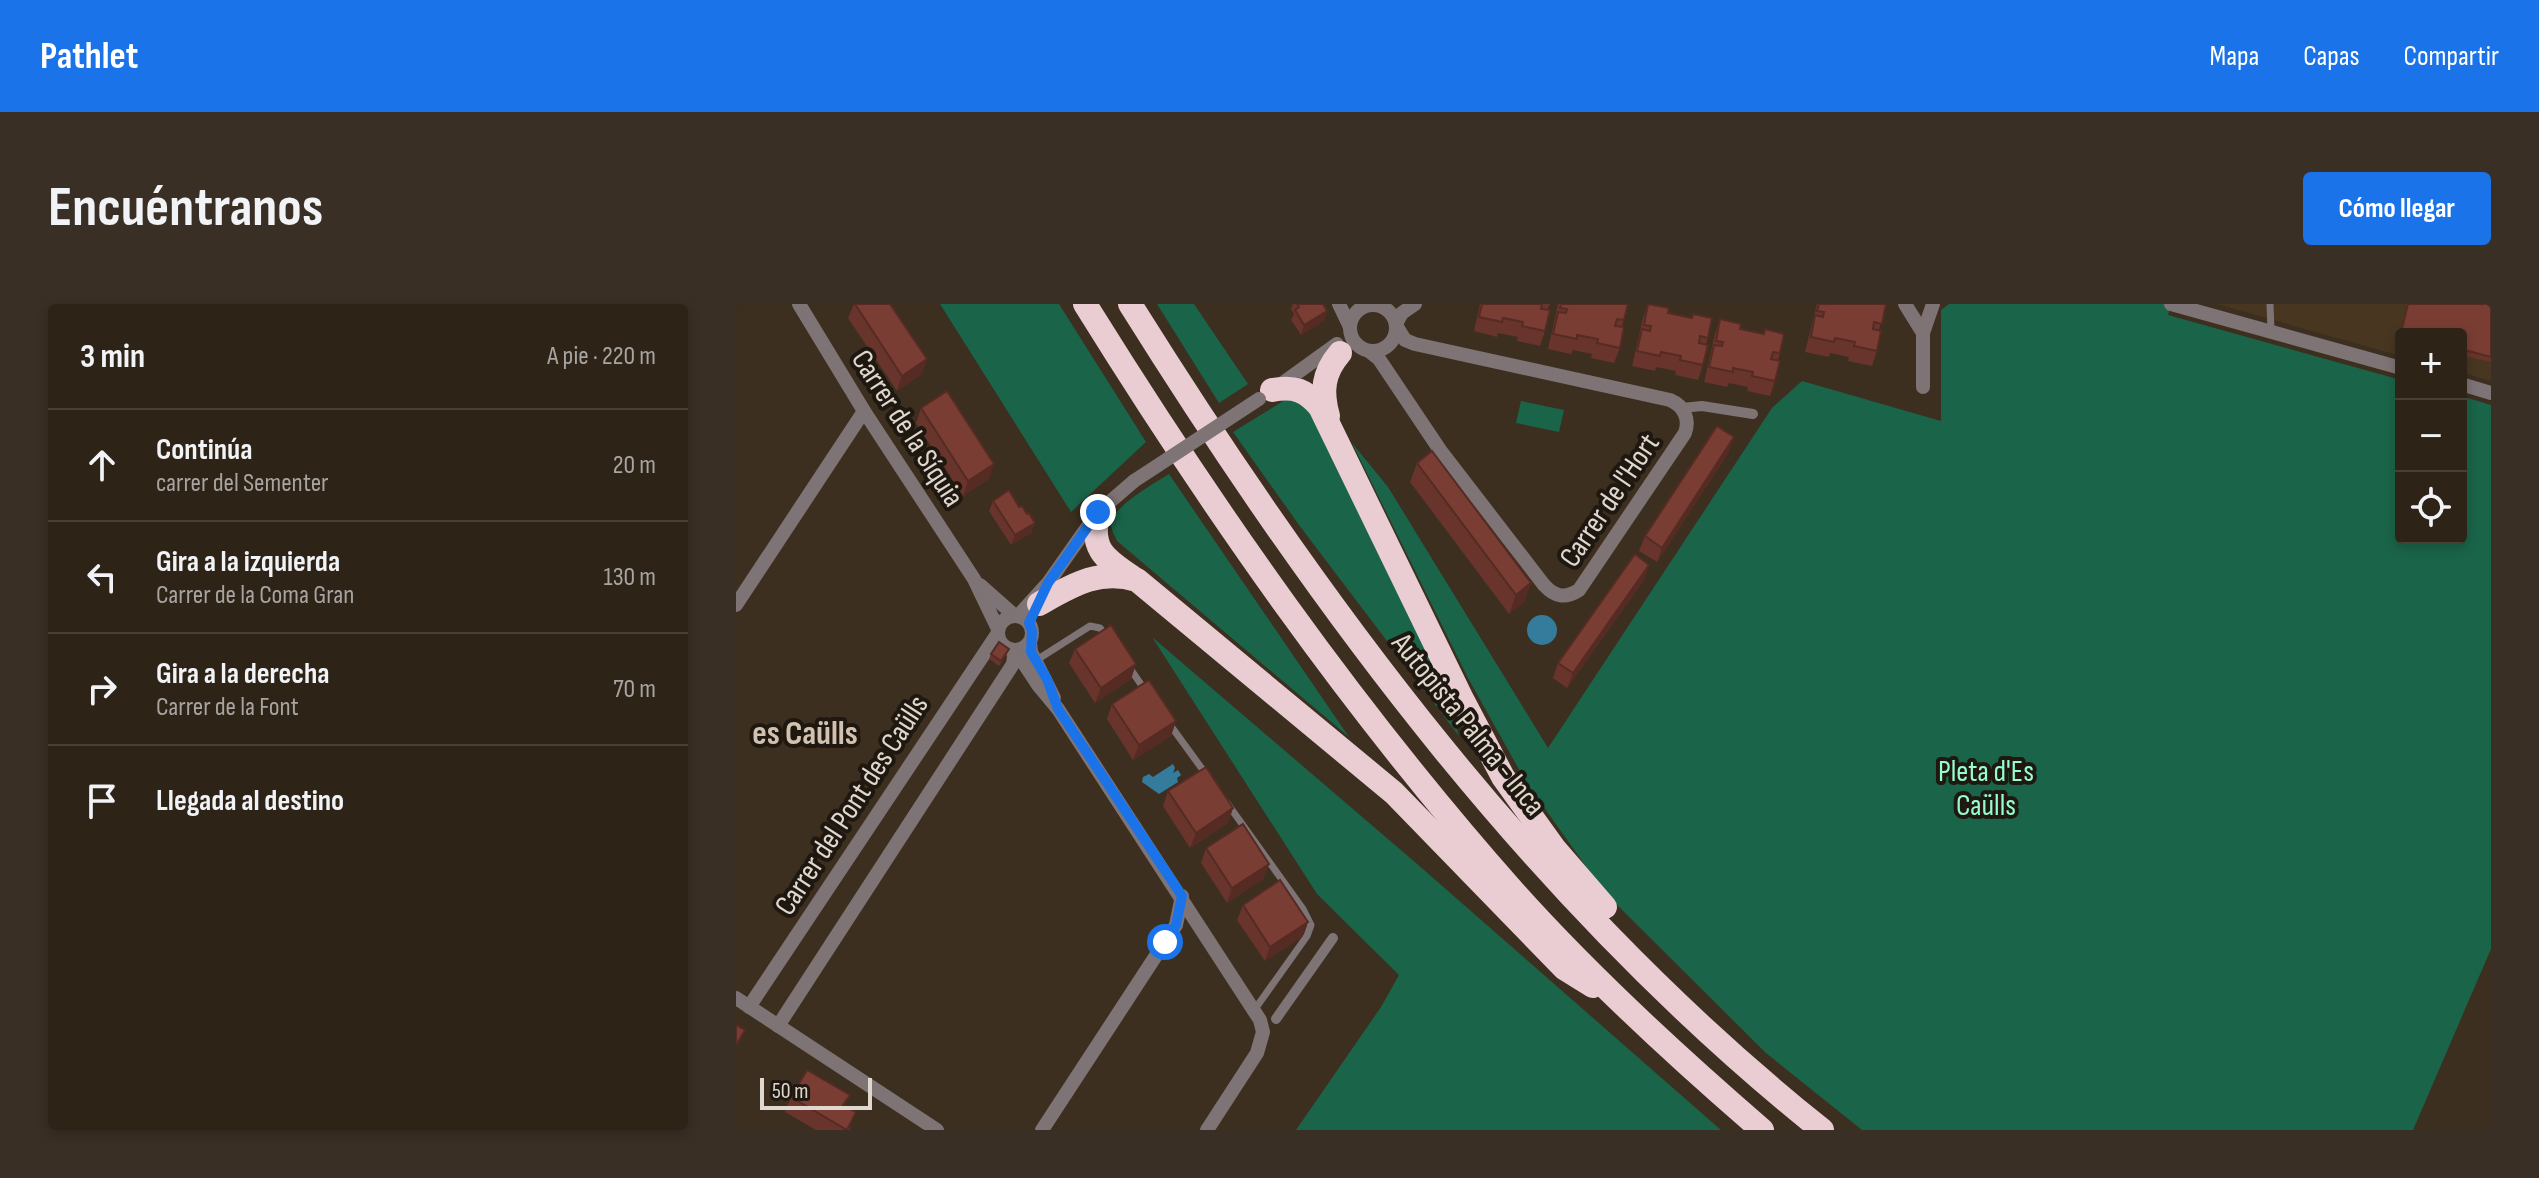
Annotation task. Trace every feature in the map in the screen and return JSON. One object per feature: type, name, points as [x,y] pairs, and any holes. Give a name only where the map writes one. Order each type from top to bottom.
[{"type":"highway","points":[[1085,304],[1233,532],[1368,717],[1425,789],[1516,893],[1622,1004],[1762,1130]]},
{"type":"highway","name":"Autopista Palma - Inca","points":[[1130,304],[1257,498],[1401,694],[1496,812],[1625,952],[1735,1057],[1822,1130]]},
{"type":"highway","points":[[1357,351],[1331,363],[1324,383],[1325,407],[1331,426],[1461,697],[1503,777],[1554,848],[1613,916],[1625,952]]},
{"type":"highway","points":[[1266,394],[1292,388],[1310,395],[1331,426]]},
{"type":"highway","points":[[1098,512],[1095,537],[1107,560],[1161,597],[1394,793],[1564,968],[1622,1004]]},
{"type":"highway","points":[[1030,608],[1074,583],[1108,575],[1137,580]]},
{"type":"street","name":"Carrer de la Síquia","points":[[799,304],[864,411],[974,579],[1003,645],[1015,650],[1058,709]]},
{"type":"street","points":[[1339,304],[1357,351]]},
{"type":"street","points":[[1299,373],[1357,351],[1381,350],[1390,344],[1402,313],[1415,304]]},
{"type":"street","points":[[1905,304],[1923,333]]},
{"type":"street","points":[[1923,387],[1923,333],[1933,304]]},
{"type":"street","points":[[1299,373],[1341,341],[1350,328],[1353,316],[1374,305],[1393,315],[1396,326]]},
{"type":"street","points":[[2180,305],[2395,366]]},
{"type":"street","name":"Carrer de l'Hort","points":[[1357,351],[1379,359],[1440,450],[1538,577],[1556,595],[1569,596],[1583,586],[1685,433],[1687,421],[1682,408],[1670,400],[1415,344],[1405,340],[1396,326]]},
{"type":"street","name":"Carrer del Pont des Caülls","points":[[749,1007],[1002,621],[1030,608],[1098,512],[1134,481],[1299,373]]},
{"type":"street","points":[[2467,386],[2491,393]]},
{"type":"street","points":[[1682,408],[1702,406],[1753,414]]},
{"type":"street","points":[[736,605],[864,411]]},
{"type":"street","name":"Carrer de la Síquia","points":[[974,579],[1003,608],[1030,608]]},
{"type":"street","points":[[1030,608],[1030,642],[1035,661],[1047,679],[1058,709],[1260,1020],[1262,1042],[1207,1130]]},
{"type":"street","points":[[1015,650],[1030,642]]},
{"type":"street","name":"Carrer del Pont des Caülls","points":[[778,1026],[1013,664],[1015,650]]},
{"type":"street","points":[[1042,1130],[1176,925],[1182,896]]},
{"type":"street","points":[[1276,1019],[1333,938]]},
{"type":"street","points":[[736,998],[937,1130]]},
{"type":"lane","points":[[2270,304],[2271,331]]},
{"type":"lane","points":[[1035,661],[1090,626],[1100,628],[1113,646]]},
{"type":"lane","points":[[1122,658],[1149,696]]},
{"type":"lane","points":[[1158,708],[1213,784]]},
{"type":"lane","points":[[1222,796],[1303,909],[1311,925],[1307,936],[1255,1009]]},
{"type":"shaded area","points":[[2217,304],[2491,304],[2491,381],[2467,374],[2467,328],[2395,328],[2395,354]]},
{"type":"green space","points":[[940,304],[1059,304],[1146,442],[1071,512]]},
{"type":"green space","points":[[1157,304],[1194,304],[1248,384],[1219,403]]},
{"type":"green space","name":"Pleta d'Es Caülls","points":[[1949,304],[2171,304],[2168,315],[2395,378],[2395,544],[2467,544],[2467,398],[2491,405],[2491,949],[2413,1130],[1862,1130],[1766,1053],[1604,892],[1526,782],[1468,678],[1352,443],[1388,487],[1548,748],[1772,408],[1802,381],[1941,421],[1941,310]]},
{"type":"green space","points":[[1288,398],[1309,407],[1436,665],[1459,736],[1299,525],[1233,432]]},
{"type":"green space","points":[[1521,401],[1564,410],[1559,432],[1516,423]]},
{"type":"green space","points":[[1169,474],[1349,737],[1117,541],[1111,523],[1113,517],[1139,493]]},
{"type":"green space","points":[[1152,637],[1721,1130],[1296,1130],[1381,1007],[1399,975],[1317,894]]},
{"type":"water","points":[[1542,615],[1553,619],[1557,630],[1553,641],[1542,645],[1531,641],[1527,630],[1531,619]]},
{"type":"water","points":[[1173,764],[1173,773],[1178,770],[1181,775],[1177,778],[1178,782],[1159,794],[1142,782],[1143,777],[1149,774],[1153,777]]},
{"type":"building","points":[[855,304],[890,304],[927,359],[902,376]]},
{"type":"building","points":[[1297,304],[1323,304],[1327,311],[1304,325],[1295,310],[1299,307]]},
{"type":"building","points":[[1482,304],[1542,304],[1541,309],[1550,310],[1545,331],[1522,326],[1523,322],[1479,317]]},
{"type":"building","points":[[1561,304],[1628,304],[1624,320],[1617,319],[1615,326],[1624,327],[1620,348],[1597,343],[1598,339],[1553,334],[1558,312],[1566,313],[1567,309],[1560,308]]},
{"type":"building","points":[[1648,304],[1669,308],[1668,313],[1712,318],[1708,338],[1700,336],[1699,343],[1708,345],[1703,365],[1680,360],[1681,356],[1637,351],[1642,329],[1650,331],[1651,326],[1644,325]]},
{"type":"building","points":[[1819,304],[1886,304],[1882,324],[1874,322],[1873,329],[1881,331],[1877,351],[1854,346],[1855,342],[1811,337],[1815,315],[1823,317],[1824,312],[1817,311]]},
{"type":"building","points":[[2408,304],[2491,304],[2491,357],[2467,351],[2467,328],[2402,328]]},
{"type":"building","points":[[1720,319],[1741,324],[1740,329],[1764,334],[1765,329],[1784,334],[1780,353],[1773,352],[1771,359],[1780,361],[1775,381],[1752,376],[1753,372],[1709,367],[1714,345],[1722,346],[1723,342],[1716,341]]},
{"type":"building","points":[[947,391],[994,464],[968,481],[921,408]]},
{"type":"building","points":[[1717,426],[1734,437],[1662,548],[1645,536]]},
{"type":"building","points":[[1432,451],[1531,583],[1516,595],[1417,463]]},
{"type":"building","points":[[1009,490],[1019,507],[1022,506],[1029,513],[1035,523],[1015,535],[993,501]]},
{"type":"building","points":[[1635,554],[1649,565],[1573,673],[1558,663]]},
{"type":"building","points":[[1111,625],[1136,664],[1101,688],[1075,649]]},
{"type":"building","points":[[999,642],[1009,649],[1001,661],[991,654]]},
{"type":"building","points":[[1149,680],[1176,721],[1139,745],[1112,704]]},
{"type":"building","points":[[1206,767],[1233,808],[1196,833],[1168,791]]},
{"type":"building","points":[[1243,824],[1269,864],[1232,888],[1206,848]]},
{"type":"building","points":[[1280,880],[1308,922],[1270,947],[1243,905]]},
{"type":"building","points":[[736,1025],[745,1030],[737,1044],[736,1044]]},
{"type":"building","points":[[807,1070],[850,1095],[843,1105],[856,1112],[847,1130],[791,1097]]},
{"type":"district","name":"es Caülls","points":[[805,732]]},
{"type":"route","points":[[1098,512],[1048,583],[1029,623],[1032,631],[1031,652],[1047,679],[1058,709],[1182,896],[1176,925],[1165,942]]}]
